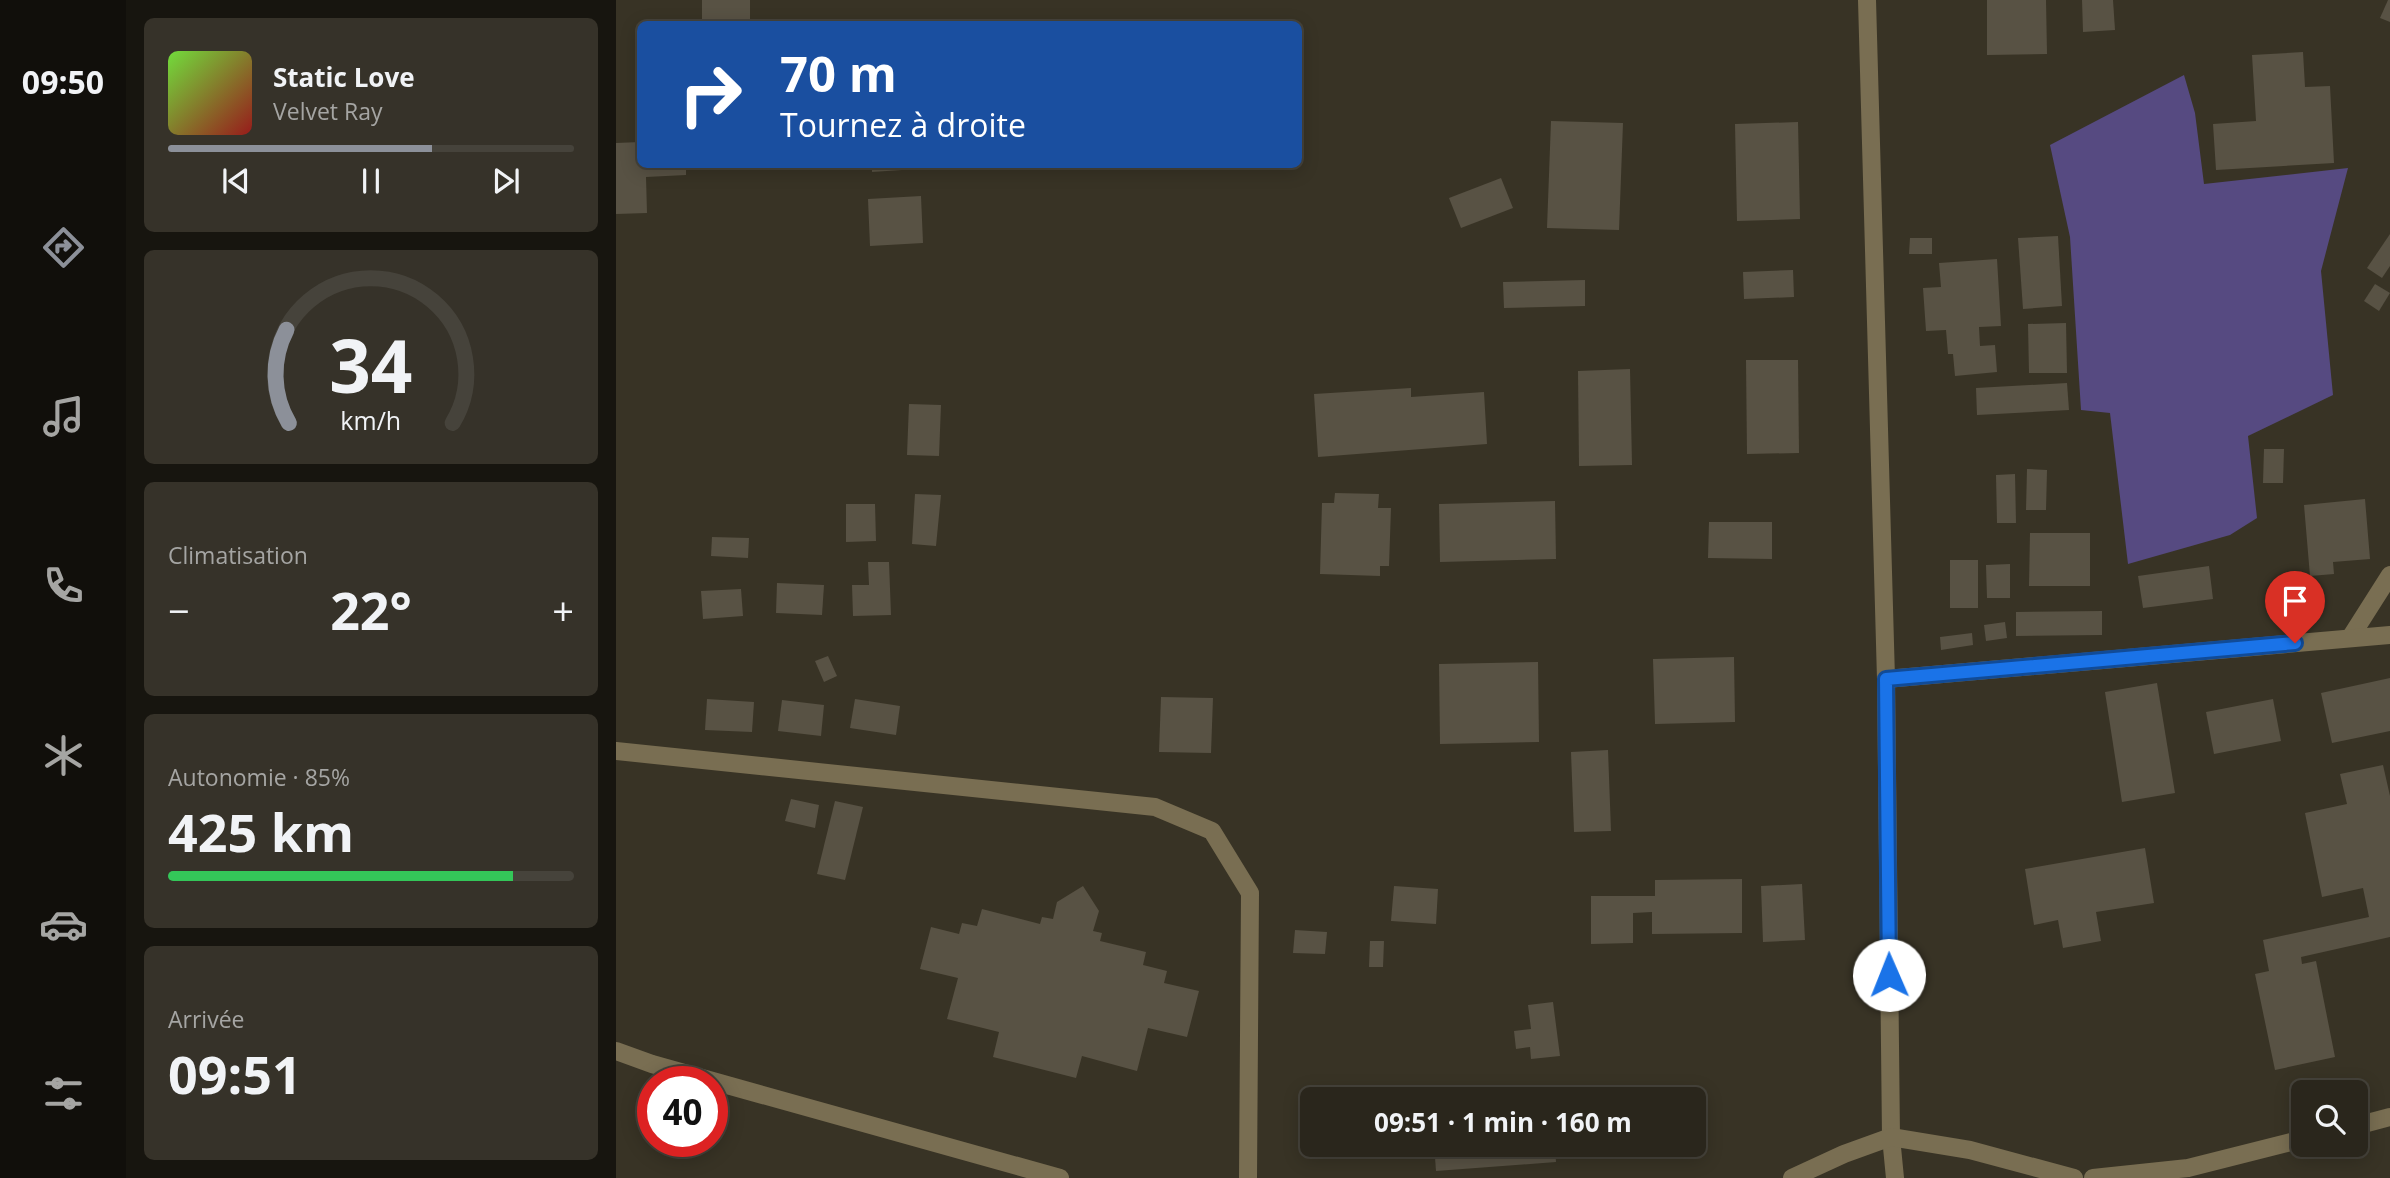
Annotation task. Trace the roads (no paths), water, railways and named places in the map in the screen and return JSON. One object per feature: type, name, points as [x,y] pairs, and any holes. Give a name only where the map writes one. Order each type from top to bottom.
[{"type":"street","points":[[1867,0],[1886,679],[1891,1137],[1895,1178]]},
{"type":"street","points":[[2350,638],[2390,575]]},
{"type":"street","points":[[1886,679],[2390,635]]},
{"type":"street","points":[[616,751],[1155,807],[1212,831],[1250,893],[1248,1178]]},
{"type":"street","points":[[616,1051],[652,1064],[1060,1178]]},
{"type":"street","points":[[2368,1123],[2390,1117]]},
{"type":"street","points":[[1792,1178],[1844,1154],[1891,1137],[1970,1150],[2074,1178]]},
{"type":"street","points":[[2093,1178],[2188,1168],[2291,1142]]}]
